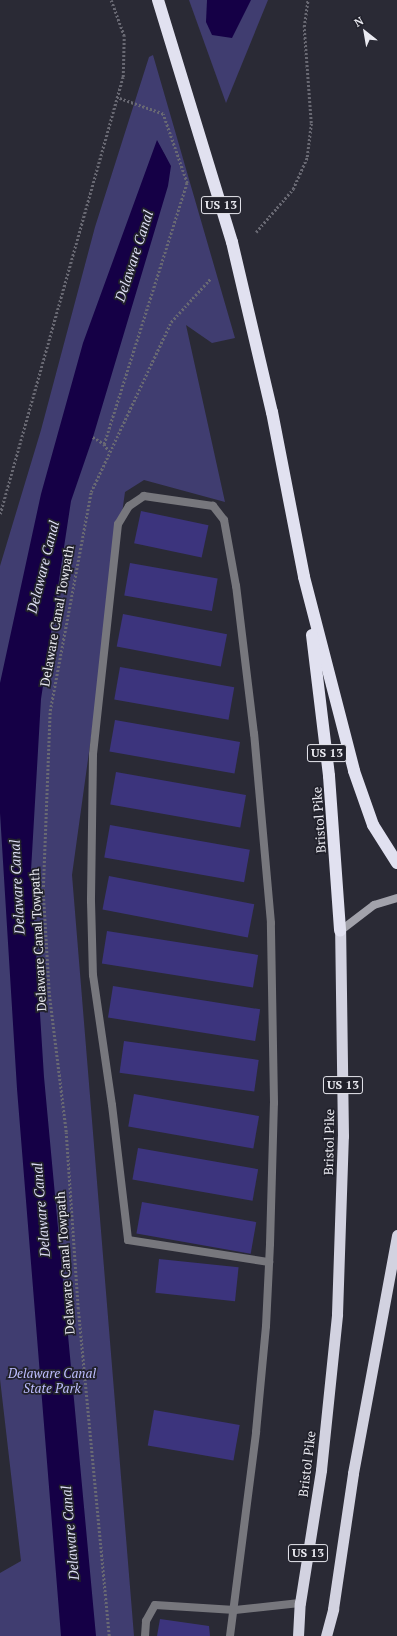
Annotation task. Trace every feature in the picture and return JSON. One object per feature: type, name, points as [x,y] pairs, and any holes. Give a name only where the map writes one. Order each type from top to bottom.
[{"type":"highway","name":"US 13","points":[[158,0],[234,249],[272,412],[304,577]]},
{"type":"highway","points":[[304,577],[362,795],[381,841],[397,863]]},
{"type":"highway","name":"Bristol Pike","points":[[298,1636],[300,1603],[321,1470],[337,1314],[343,1136],[340,931],[329,776],[304,577]]},
{"type":"highway","name":"US 13","points":[[326,1636],[333,1609],[353,1473],[397,1235]]},
{"type":"main road","points":[[340,931],[374,905],[397,898]]},
{"type":"lane","points":[[230,1636],[235,1610],[262,1378],[269,1262],[274,1103],[271,923],[254,734],[236,586],[224,520],[213,506],[144,496],[129,506],[118,524],[92,755],[91,901],[93,975],[112,1105],[128,1240],[269,1262]]},
{"type":"lane","points":[[145,1636],[146,1621],[154,1605],[235,1610],[300,1603]]},
{"type":"path","points":[[0,514],[124,77],[124,36],[111,0]]},
{"type":"path","points":[[256,232],[293,189],[307,157],[311,123],[304,27],[308,0]]},
{"type":"path","points":[[104,444],[187,183],[163,114],[118,98]]},
{"type":"path","name":"Delaware Canal Towpath","points":[[110,1636],[78,1309],[66,1132],[49,993],[43,891],[50,711],[86,508],[109,451],[171,322],[210,278]]},
{"type":"path","points":[[92,437],[104,444],[109,451]]},
{"type":"green space","points":[[189,0],[268,0],[226,103]]},
{"type":"green space","name":"Delaware Canal State Park","points":[[153,55],[235,338],[212,343],[186,325],[225,502],[144,480],[125,492],[72,875],[134,1636],[0,1636],[0,1573],[21,1561],[0,1379],[0,566],[41,430],[95,227],[149,57]],"holes":[[[158,143],[166,157],[169,182]]]},
{"type":"water","points":[[207,0],[251,0],[232,38],[212,35],[206,22]]},
{"type":"water","name":"Delaware Canal","points":[[157,140],[171,166],[168,186],[93,437],[71,501],[41,699],[31,871],[44,1077],[96,1636],[61,1636],[17,1089],[0,813],[0,683],[41,494],[83,343]]},
{"type":"building","points":[[141,511],[208,525],[202,558],[134,543]]},
{"type":"building","points":[[130,563],[218,578],[212,611],[124,595]]},
{"type":"building","points":[[123,614],[227,634],[221,667],[117,646]]},
{"type":"building","points":[[120,667],[234,687],[229,720],[114,699]]},
{"type":"building","points":[[115,720],[240,742],[235,774],[109,752]]},
{"type":"building","points":[[116,772],[246,795],[240,827],[110,804]]},
{"type":"building","points":[[110,825],[250,850],[244,882],[104,857]]},
{"type":"building","points":[[109,876],[254,904],[248,938],[103,909]]},
{"type":"building","points":[[107,931],[258,955],[253,988],[102,964]]},
{"type":"building","points":[[113,986],[260,1009],[255,1041],[108,1018]]},
{"type":"building","points":[[124,1041],[259,1060],[254,1092],[120,1073]]},
{"type":"building","points":[[134,1094],[259,1116],[253,1149],[128,1126]]},
{"type":"building","points":[[138,1148],[258,1169],[253,1201],[132,1180]]},
{"type":"building","points":[[142,1202],[256,1222],[251,1254],[136,1234]]},
{"type":"building","points":[[159,1259],[239,1267],[235,1301],[155,1293]]},
{"type":"building","points":[[154,1410],[240,1425],[233,1461],[148,1445]]},
{"type":"building","points":[[160,1619],[209,1626],[210,1636],[157,1636]]}]
